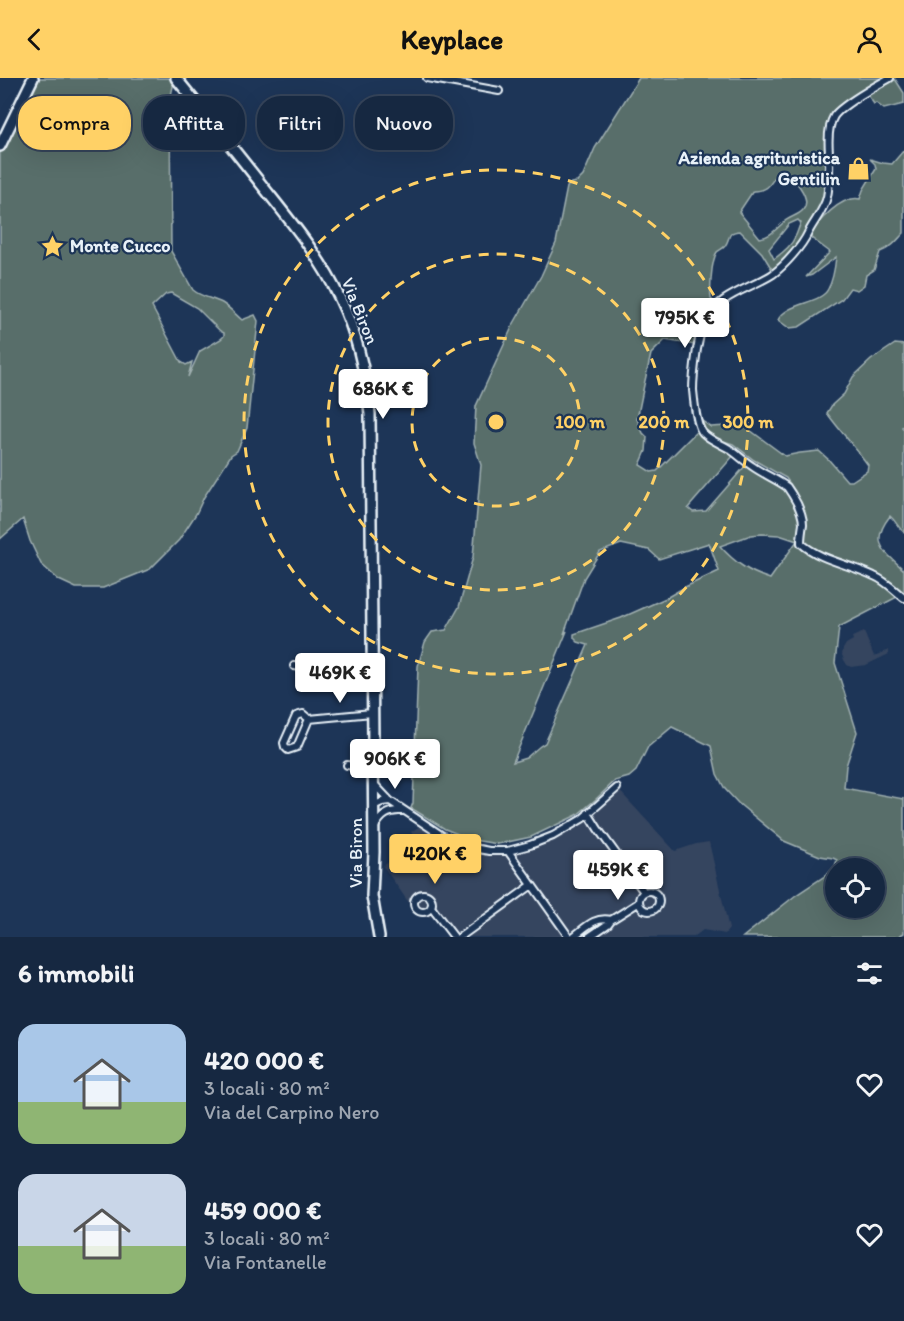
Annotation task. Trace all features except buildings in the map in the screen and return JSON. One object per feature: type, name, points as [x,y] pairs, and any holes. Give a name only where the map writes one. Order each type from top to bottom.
[{"type":"street","points":[[0,146],[33,78]]},
{"type":"street","name":"Via Biron","points":[[176,78],[293,224],[320,262],[341,301],[359,349],[370,414],[374,852],[372,896],[379,937]]},
{"type":"street","points":[[427,78],[499,91]]},
{"type":"street","points":[[890,78],[850,103],[833,118],[829,139],[828,190],[822,210],[808,234],[779,269],[738,291],[707,317],[700,334],[693,383],[698,420],[704,435],[731,450],[750,465],[787,487],[791,492],[802,515],[801,543],[814,553],[883,580],[904,598]]},
{"type":"street","points":[[294,666],[372,678]]},
{"type":"street","points":[[309,719],[297,747],[288,750],[284,743],[296,716],[303,714],[309,719],[372,713]]},
{"type":"street","points":[[347,765],[372,769]]},
{"type":"street","points":[[373,783],[403,811],[441,835],[463,846],[489,851],[508,851],[553,836],[573,826],[616,788]]},
{"type":"street","points":[[373,806],[390,801]]},
{"type":"street","points":[[373,806],[388,812],[403,811]]},
{"type":"street","points":[[373,830],[378,821],[388,812]]},
{"type":"street","points":[[588,813],[644,892]]},
{"type":"street","points":[[508,851],[571,937],[596,920],[602,918],[611,920]]},
{"type":"street","points":[[460,937],[532,885]]},
{"type":"street","points":[[651,891],[659,901],[657,908],[651,911],[644,911],[638,903],[639,897],[644,892],[651,891]]},
{"type":"street","points":[[589,937],[638,903]]},
{"type":"street","points":[[431,907],[454,937]]},
{"type":"shaded area","points":[[864,632],[874,656],[889,650],[889,654],[866,665],[851,667],[844,660],[843,649],[853,640],[852,637]]},
{"type":"shaded area","points":[[617,788],[675,851],[709,842],[729,929],[725,934],[703,930],[694,937],[449,937],[433,917],[418,916],[383,866],[418,842],[411,832],[423,824],[463,846],[508,851],[572,826]]},
{"type":"green space","points":[[37,78],[171,78],[174,82],[171,96],[143,96],[143,150],[170,150],[171,251],[193,290],[222,303],[242,320],[255,315],[258,321],[247,428],[237,451],[231,455],[179,540],[150,569],[103,588],[76,588],[59,580],[41,564],[23,519],[0,539],[0,152],[18,116],[18,150],[131,150],[131,96],[28,96]],"holes":[[[171,293],[197,308],[224,333],[224,336],[200,351],[188,377],[192,362],[186,365],[181,362],[152,307],[166,294]]]},
{"type":"green space","points":[[639,78],[885,78],[833,115],[824,200],[806,233],[786,259],[773,271],[762,253],[740,231],[731,234],[725,246],[717,252],[712,268],[711,289],[711,299],[716,303],[702,321],[695,345],[665,340],[651,354],[637,419],[647,437],[646,451],[640,465],[651,472],[657,471],[697,429],[707,440],[734,455],[688,508],[693,512],[706,511],[746,465],[785,488],[800,521],[798,541],[801,546],[883,582],[897,597],[839,627],[835,663],[857,732],[846,766],[844,788],[904,799],[904,933],[897,937],[743,937],[796,895],[825,876],[825,918],[885,918],[885,858],[820,856],[784,841],[738,803],[725,789],[717,774],[711,746],[672,727],[648,747],[636,771],[629,777],[615,781],[577,815],[531,837],[498,844],[473,840],[445,829],[411,808],[418,666],[425,642],[432,632],[446,630],[459,607],[473,557],[481,465],[474,443],[476,406],[513,325],[541,276],[556,243],[567,187],[583,176],[595,148]],"holes":[[[780,170],[790,176],[800,187],[805,205],[801,212],[785,221],[770,234],[760,238],[739,212],[753,191],[767,188]],[[798,220],[801,223],[796,235],[783,252],[774,259],[769,249],[789,224]],[[751,535],[779,535],[797,541],[770,579],[743,566],[720,546]],[[709,543],[719,571],[621,618],[574,634],[578,642],[588,645],[545,743],[526,758],[513,762],[567,631],[564,634],[584,578],[600,552],[621,544],[649,550],[659,559]]]},
{"type":"green space","points":[[895,79],[904,93],[904,104],[884,109],[874,104],[867,94]]},
{"type":"green space","points":[[904,150],[904,233],[891,246],[880,252],[874,270],[866,275],[864,285],[857,290],[850,288],[842,299],[799,327],[789,328],[778,320],[782,314],[819,298],[828,289],[832,278],[836,257],[806,277],[830,252],[810,237],[813,231],[838,205],[845,201],[860,199],[876,169],[870,159],[892,164]]},
{"type":"green space","points":[[895,344],[904,345],[904,426],[902,427],[904,430],[904,532],[890,516],[884,525],[880,540],[885,552],[904,570],[904,594],[878,574],[817,550],[804,542],[802,509],[795,491],[786,478],[754,460],[733,444],[717,439],[706,431],[702,421],[711,427],[743,425],[785,456],[819,451],[847,481],[852,481],[867,471],[868,465],[827,413],[844,394],[853,377],[871,360]]},
{"type":"waterway","points":[[10,136],[38,78]]},
{"type":"place","name":"Azienda agrituristica Gentilin","points":[[858,168]]},
{"type":"place","name":"Monte Cucco","points":[[52,246]]}]
